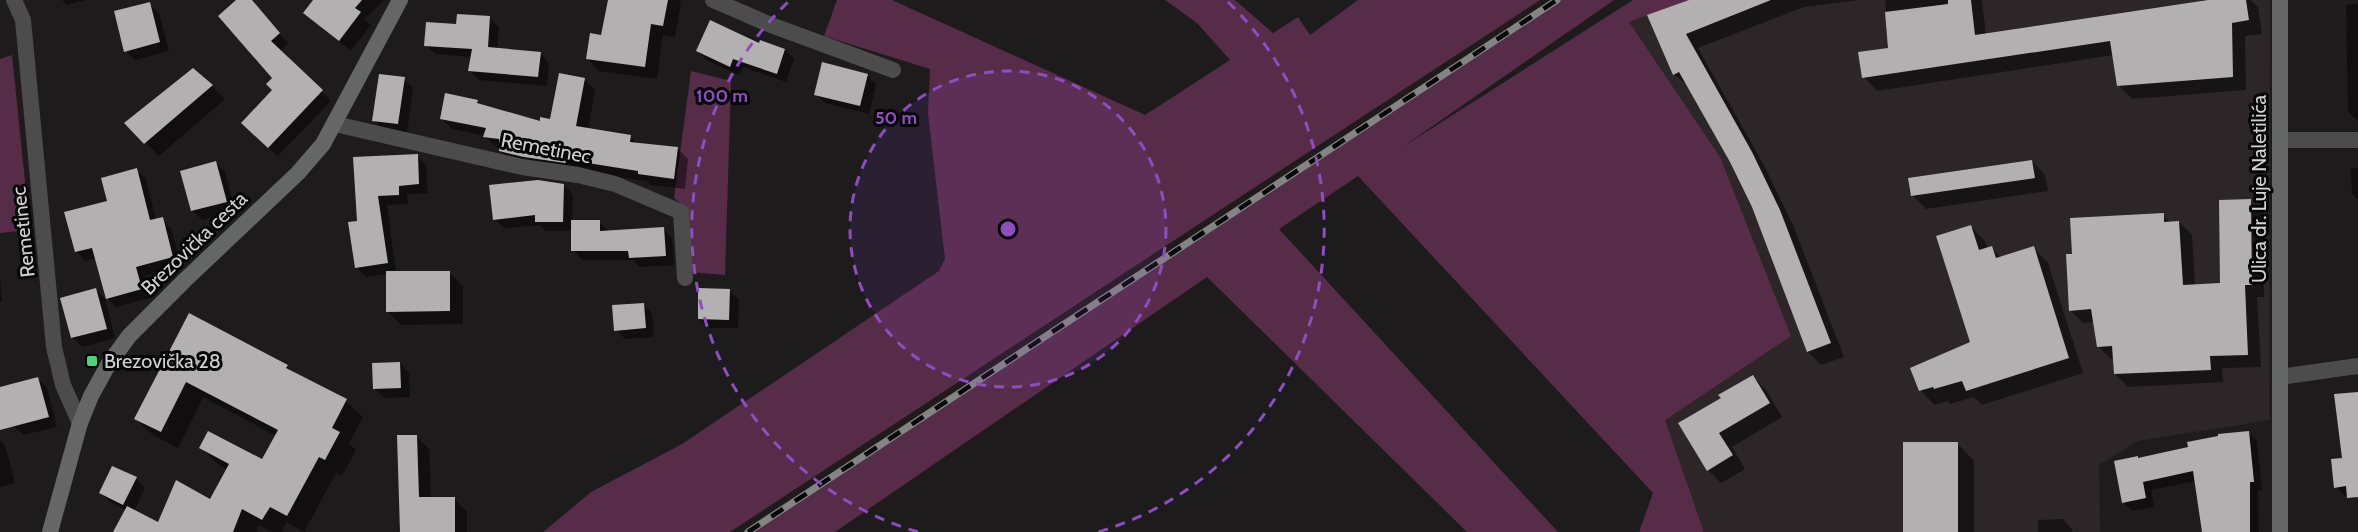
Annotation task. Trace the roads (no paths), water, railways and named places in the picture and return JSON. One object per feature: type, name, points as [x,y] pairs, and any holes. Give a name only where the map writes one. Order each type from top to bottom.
[{"type":"main road","name":"Brezovička cesta","points":[[50,532],[80,423],[91,396],[108,366],[129,336],[298,173],[323,144],[400,0]]},
{"type":"main road","name":"Ulica dr. Luje Naletilića","points":[[2280,0],[2280,532]]},
{"type":"street","name":"Remetinec","points":[[14,0],[23,20],[54,347],[63,385],[80,423]]},
{"type":"street","points":[[713,0],[771,25],[893,70]]},
{"type":"street","name":"Remetinec","points":[[335,124],[522,167],[578,175],[615,184],[681,212],[685,278]]},
{"type":"street","points":[[2280,140],[2358,140]]},
{"type":"street","points":[[2280,377],[2358,366]]},
{"type":"railway","points":[[748,532],[1557,0]]},
{"type":"place","name":"Brezovička 28","points":[[92,361]]}]
